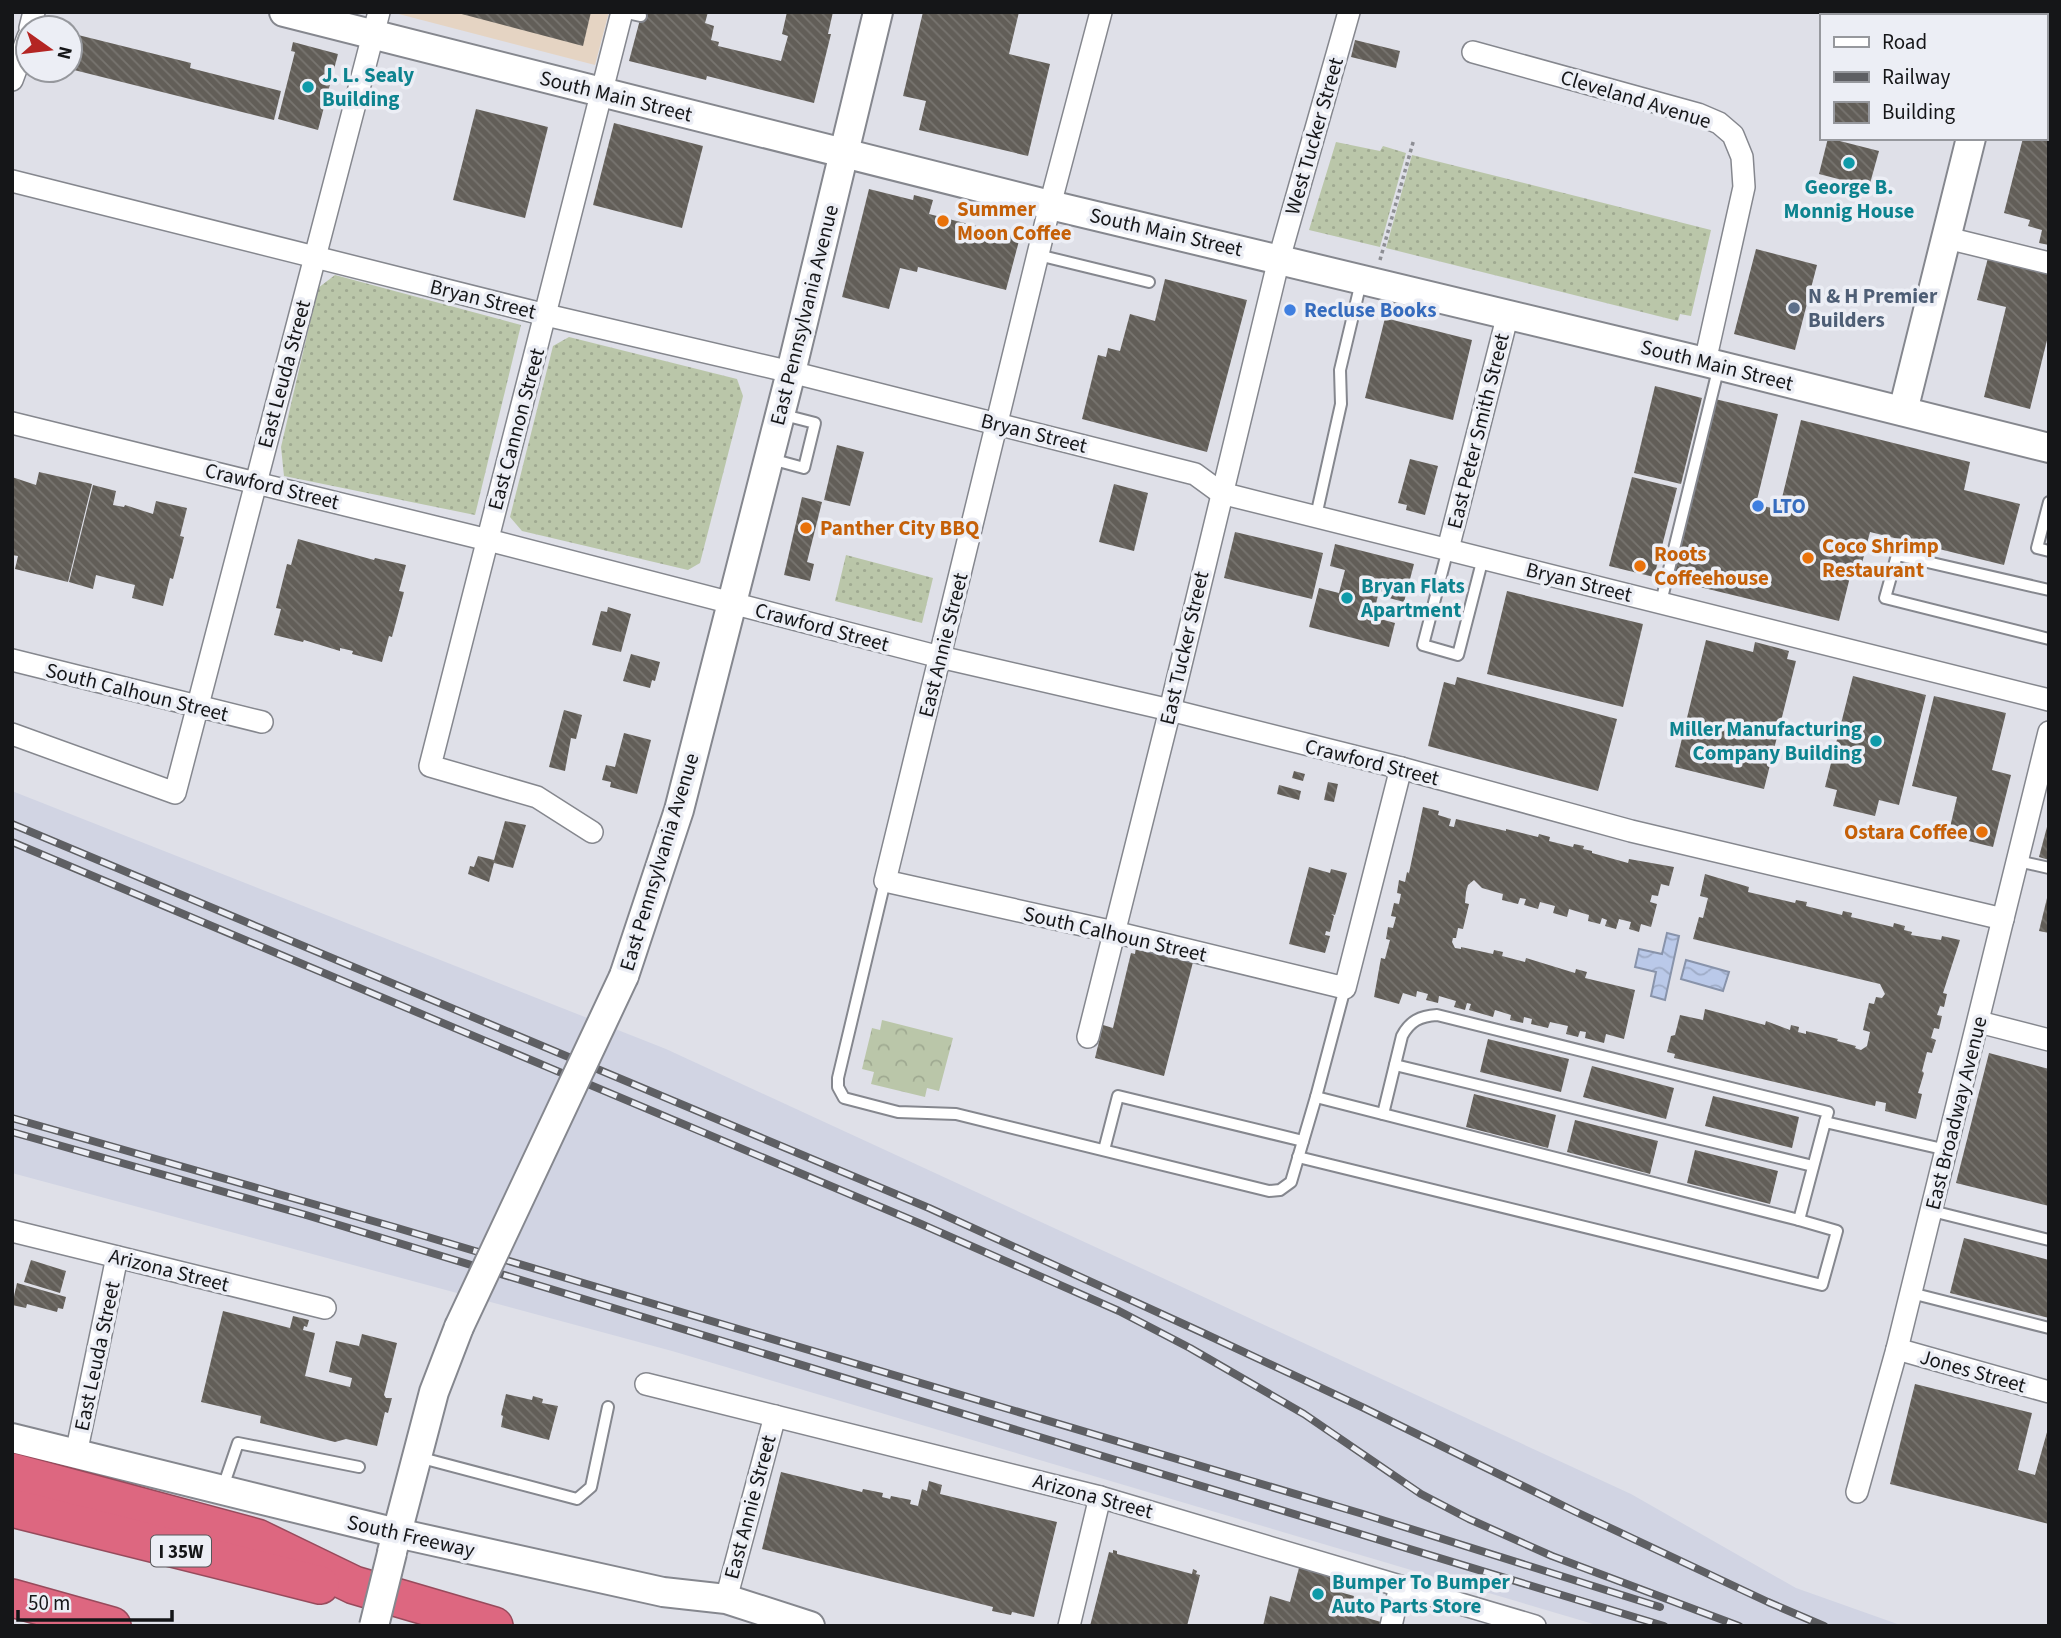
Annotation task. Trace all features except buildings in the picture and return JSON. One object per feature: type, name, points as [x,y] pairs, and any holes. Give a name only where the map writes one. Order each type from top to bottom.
[{"type":"highway","points":[[12,1472],[257,1538],[354,1585],[494,1626]]},
{"type":"highway","name":"I 35W","points":[[12,1508],[484,1626]]},
{"type":"highway","points":[[12,1598],[111,1626]]},
{"type":"highway","points":[[12,1615],[68,1626]]},
{"type":"street","name":"South Main Street","points":[[284,12],[376,24],[603,93],[1050,205],[1508,314],[2049,448]]},
{"type":"street","name":"East Pennsylvania Avenue","points":[[374,1626],[434,1392],[459,1327],[624,976],[678,810],[791,372],[878,12]]},
{"type":"street","name":"East Annie Street","points":[[886,881],[1050,205],[1101,12]]},
{"type":"street","name":"West Tucker Street","points":[[1279,259],[1349,12]]},
{"type":"street","name":"East Cannon Street","points":[[592,832],[537,797],[430,766],[603,93],[629,14]]},
{"type":"street","name":"East Leuda Street","points":[[12,734],[174,793],[376,24]]},
{"type":"street","name":"Cleveland Avenue","points":[[1473,52],[1698,114],[1719,123],[1733,135],[1742,157],[1744,187],[1712,364]]},
{"type":"street","points":[[1903,411],[1972,140]]},
{"type":"street","name":"Bryan Street","points":[[12,181],[997,423],[1195,474],[1221,493],[2049,700]]},
{"type":"street","points":[[1947,238],[2049,263]]},
{"type":"street","name":"East Tucker Street","points":[[1088,1037],[1279,259]]},
{"type":"street","name":"East Peter Smith Street","points":[[1448,548],[1508,314]]},
{"type":"street","name":"Crawford Street","points":[[12,423],[488,540],[940,657],[1170,710],[1401,768],[1631,831],[2004,919]]},
{"type":"street","name":"South Calhoun Street","points":[[12,660],[262,723]]},
{"type":"street","name":"East Broadway Avenue","points":[[1857,1492],[1932,1211],[2049,732]]},
{"type":"street","points":[[1345,988],[1401,768]]},
{"type":"street","name":"South Calhoun Street","points":[[886,881],[1345,988]]},
{"type":"street","points":[[1979,1022],[2049,1040]]},
{"type":"street","name":"Arizona Street","points":[[12,1231],[325,1308]]},
{"type":"street","name":"East Leuda Street","points":[[76,1454],[117,1257]]},
{"type":"street","name":"Jones Street","points":[[1897,1349],[2049,1392]]},
{"type":"street","name":"Arizona Street","points":[[646,1384],[1100,1497],[1535,1626]]},
{"type":"street","name":"East Annie Street","points":[[726,1599],[775,1416]]},
{"type":"street","name":"South Freeway","points":[[12,1438],[222,1490],[394,1543],[663,1592],[726,1599],[810,1626]]},
{"type":"street","points":[[1069,1626],[1100,1497]]},
{"type":"street","points":[[1391,1626],[1400,1586]]},
{"type":"lane","points":[[1038,255],[1149,282]]},
{"type":"lane","points":[[1316,516],[1341,404],[1340,370],[1368,281]]},
{"type":"lane","points":[[1661,602],[1712,364]]},
{"type":"lane","points":[[2049,502],[2037,548],[2049,551]]},
{"type":"lane","points":[[1448,548],[1423,645],[1446,652],[1458,654],[1483,558]]},
{"type":"lane","points":[[2049,590],[1898,555],[1885,598],[2049,639]]},
{"type":"lane","points":[[2018,861],[2049,868]]},
{"type":"lane","points":[[886,881],[838,1087],[844,1098],[898,1112],[956,1114],[1269,1191],[1280,1190],[1291,1182],[1345,988]]},
{"type":"lane","points":[[1383,1114],[1402,1036],[1407,1027],[1424,1016],[1437,1015],[1828,1112],[1799,1220]]},
{"type":"lane","points":[[1395,1065],[1813,1166]]},
{"type":"lane","points":[[1104,1150],[1118,1096],[1303,1141]]},
{"type":"lane","points":[[1298,1157],[1822,1285],[1837,1231],[1316,1097]]},
{"type":"lane","points":[[1825,1122],[1947,1150]]},
{"type":"lane","points":[[1932,1211],[2049,1240]]},
{"type":"lane","points":[[1911,1293],[2049,1328]]},
{"type":"lane","points":[[416,1456],[576,1499],[591,1488],[608,1407]]},
{"type":"lane","points":[[222,1490],[238,1443],[359,1467]]},
{"type":"path","points":[[1368,281],[1414,139]]},
{"type":"shaded area","points":[[391,12],[609,12],[595,65]]},
{"type":"shaded area","points":[[12,791],[666,1049],[1631,1494],[1796,1588],[1903,1626],[1600,1626],[672,1351],[12,1173]]},
{"type":"green space","points":[[1336,142],[1380,151],[1383,146],[1406,153],[1380,247],[1309,230]]},
{"type":"green space","points":[[1412,155],[1711,230],[1691,316],[1680,314],[1678,321],[1386,248]]},
{"type":"green space","points":[[335,275],[521,325],[475,515],[284,476],[281,447],[318,288]]},
{"type":"green space","points":[[569,337],[737,379],[743,396],[700,563],[688,570],[522,531],[510,517],[553,346]]},
{"type":"green space","points":[[846,555],[933,578],[922,623],[835,601]]},
{"type":"green space","points":[[882,1020],[953,1038],[939,1091],[927,1088],[925,1097],[871,1084],[874,1072],[862,1069],[872,1028],[880,1030]]},
{"type":"water","points":[[1667,933],[1679,936],[1665,1000],[1651,996],[1656,972],[1635,967],[1639,949],[1662,954]]},
{"type":"water","points":[[1686,960],[1729,972],[1723,991],[1681,979]]},
{"type":"railway","points":[[12,824],[929,1208],[1364,1408],[1574,1511],[1824,1626]]},
{"type":"railway","points":[[12,842],[921,1224],[1119,1311],[1190,1348],[1304,1414],[1421,1494],[1469,1519],[1552,1556],[1739,1626]]},
{"type":"railway","points":[[12,1118],[394,1227],[1363,1514],[1660,1607]]},
{"type":"railway","points":[[12,1132],[306,1215],[1664,1626]]},
{"type":"place","name":"J. L. Sealy Building","points":[[308,87]]},
{"type":"place","name":"George B. Monnig House","points":[[1849,163]]},
{"type":"place","name":"Summer Moon Coffee","points":[[943,221]]},
{"type":"place","name":"N & H Premier Builders","points":[[1794,308]]},
{"type":"place","name":"Recluse Books","points":[[1290,310]]},
{"type":"place","name":"LTO","points":[[1758,506]]},
{"type":"place","name":"Panther City BBQ","points":[[806,528]]},
{"type":"place","name":"Coco Shrimp Restaurant","points":[[1808,558]]},
{"type":"place","name":"Roots Coffeehouse","points":[[1640,566]]},
{"type":"place","name":"Bryan Flats Apartment","points":[[1347,598]]},
{"type":"place","name":"Miller Manufacturing Company Building","points":[[1876,741]]},
{"type":"place","name":"Ostara Coffee","points":[[1982,832]]},
{"type":"place","name":"Bumper To Bumper Auto Parts Store","points":[[1318,1594]]}]
